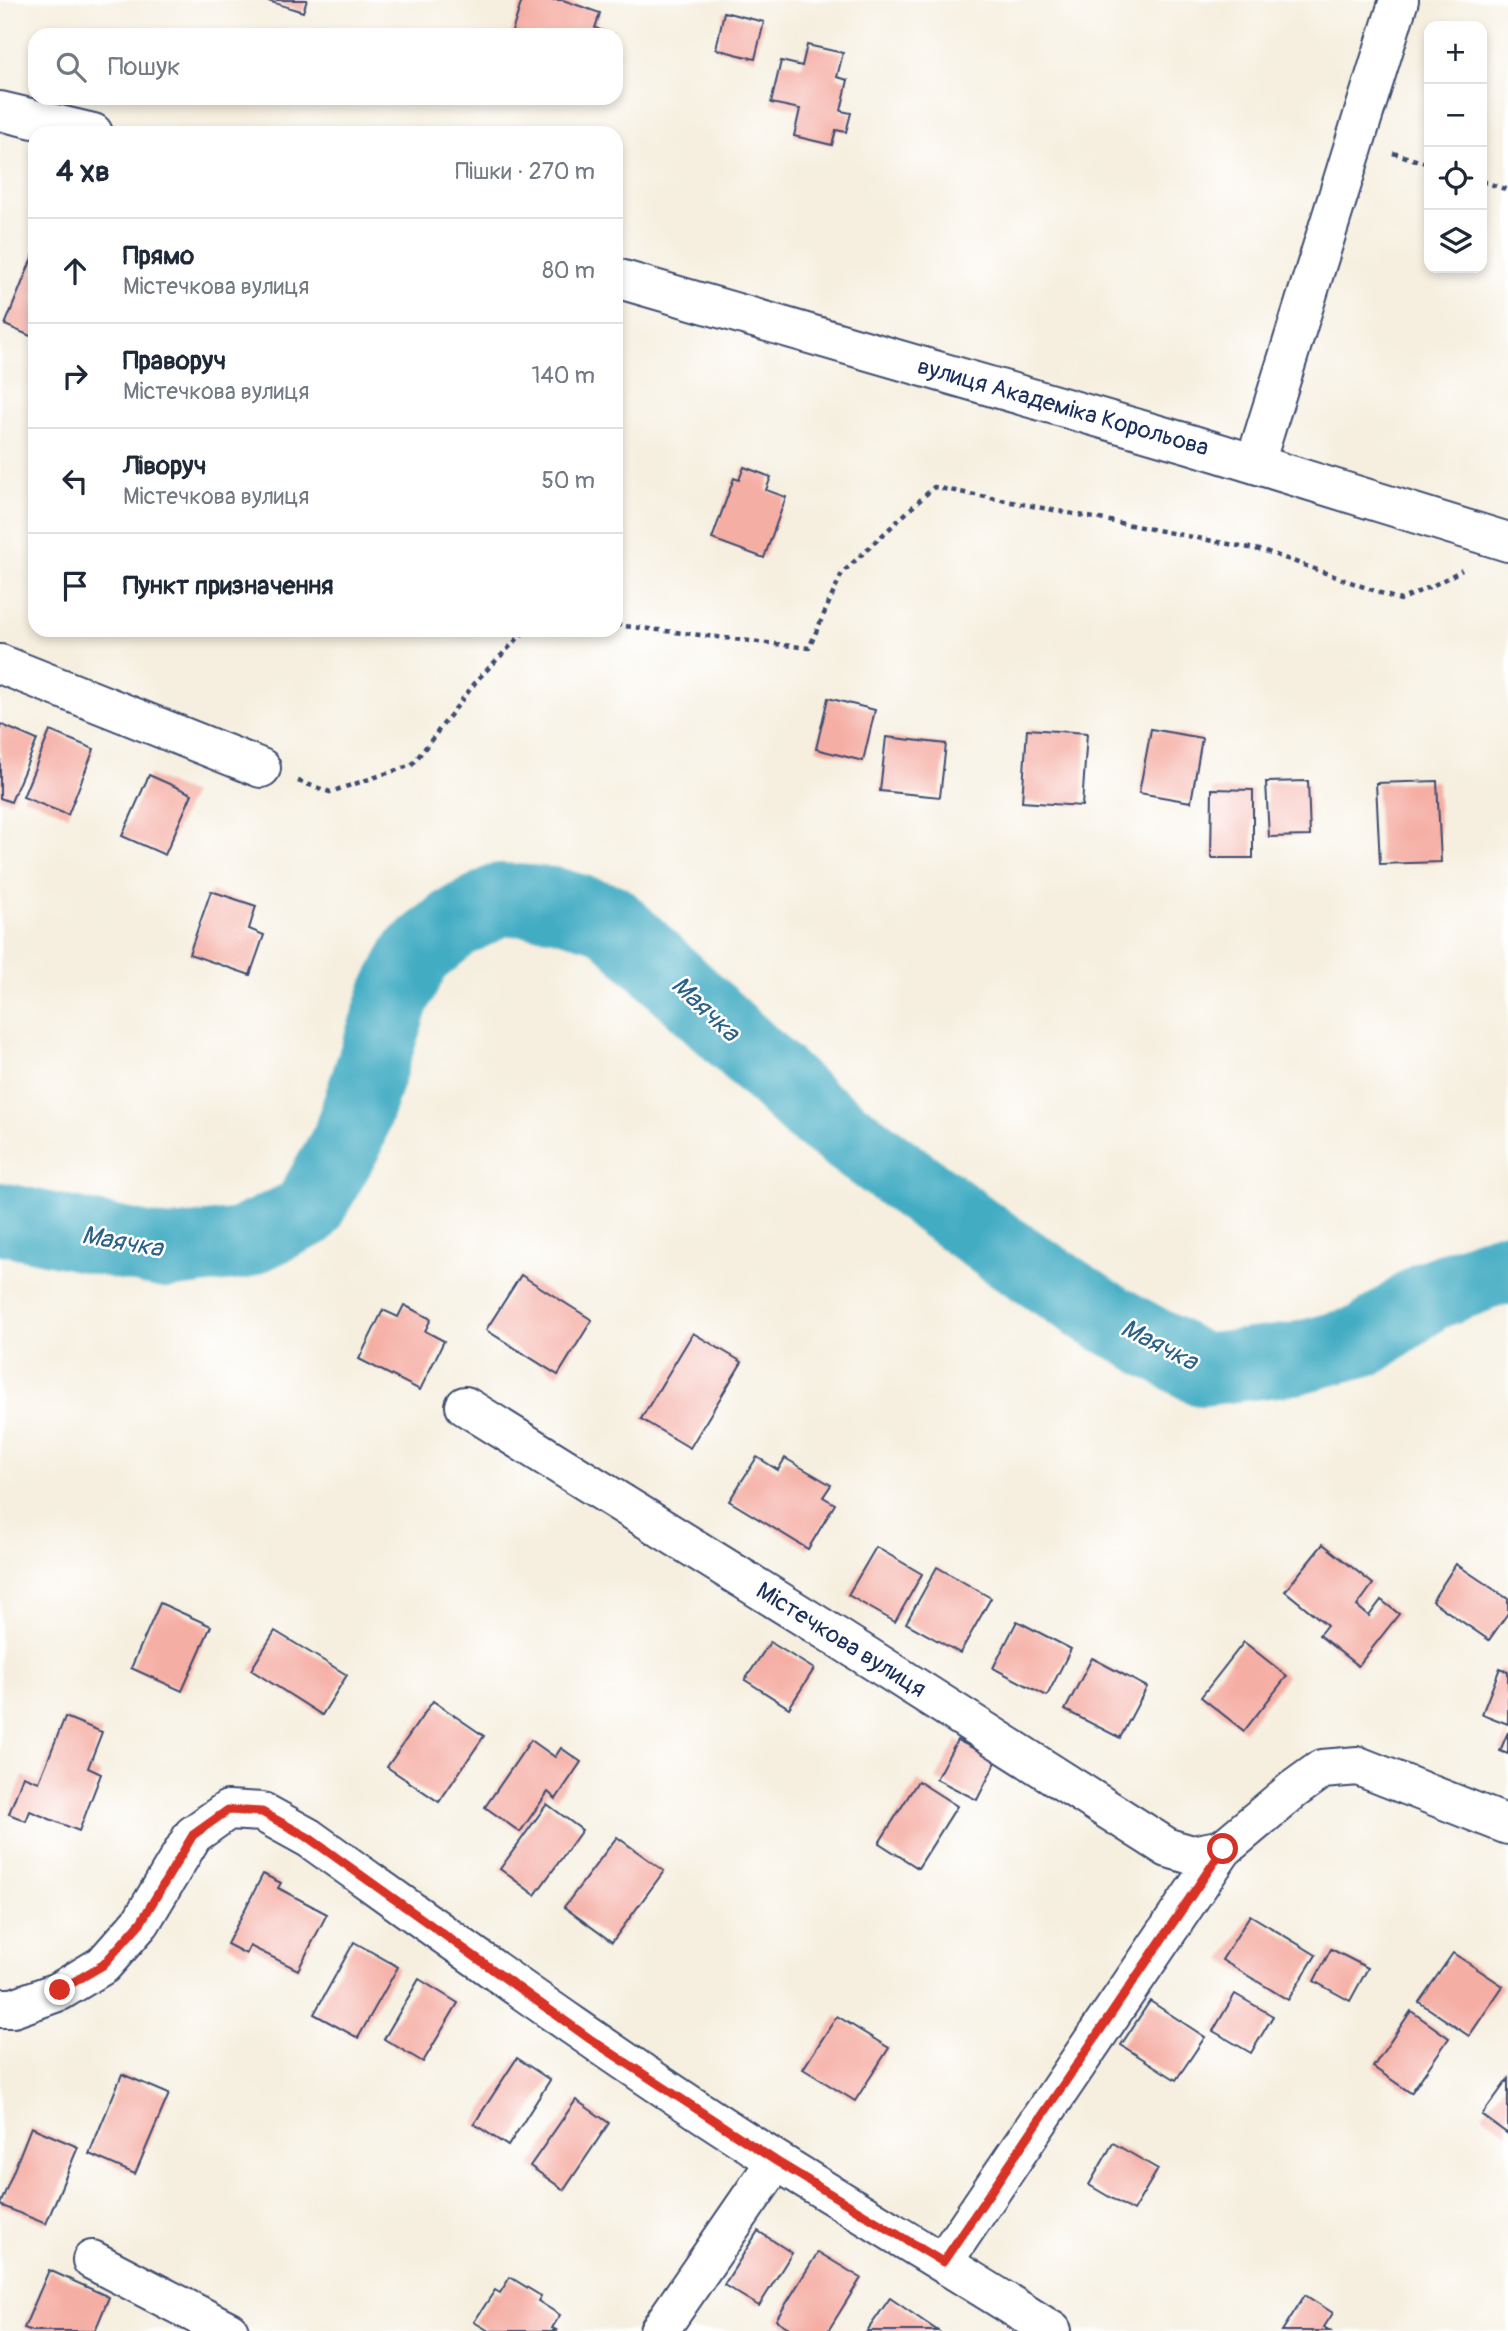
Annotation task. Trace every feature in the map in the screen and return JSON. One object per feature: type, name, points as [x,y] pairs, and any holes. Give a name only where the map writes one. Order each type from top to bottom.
[{"type":"street","points":[[1255,463],[1399,0]]},
{"type":"street","points":[[0,111],[63,126]]},
{"type":"street","name":"вулиця Академіка Корольова","points":[[623,280],[1255,463],[1508,542]]},
{"type":"street","points":[[0,663],[261,768]]},
{"type":"street","name":"Містечкова вулиця","points":[[465,1406],[835,1636],[1168,1848],[1192,1855],[1223,1849]]},
{"type":"street","points":[[943,2262],[1223,1849],[1293,1790],[1322,1769],[1358,1766],[1508,1825]]},
{"type":"street","points":[[0,2008],[13,2008],[60,1990],[103,1965],[141,1922],[193,1835],[228,1810],[262,1812],[309,1838],[590,2039],[776,2161],[1052,2331]]},
{"type":"street","points":[[659,2331],[776,2161]]},
{"type":"street","points":[[92,2260],[229,2331]]},
{"type":"path","points":[[1487,183],[1508,190]]},
{"type":"path","points":[[623,626],[809,648],[842,573],[934,487],[1265,551],[1399,600],[1472,564]]},
{"type":"path","points":[[261,768],[330,792],[412,765],[478,679],[519,637]]},
{"type":"building","points":[[265,0],[307,0],[303,12]]},
{"type":"building","points":[[522,0],[563,0],[600,13],[595,28],[513,28]]},
{"type":"building","points":[[724,12],[764,22],[755,59],[716,49]]},
{"type":"building","points":[[807,45],[843,53],[837,77],[848,80],[841,111],[851,113],[846,132],[836,130],[832,145],[794,136],[800,109],[771,103],[781,61],[802,66]]},
{"type":"building","points":[[28,268],[28,335],[5,325]]},
{"type":"building","points":[[744,467],[771,477],[766,490],[786,497],[764,558],[712,539],[734,478],[739,480]]},
{"type":"building","points":[[828,698],[875,710],[863,761],[816,749]]},
{"type":"building","points":[[0,724],[37,740],[11,802],[0,798]]},
{"type":"building","points":[[1027,729],[1087,733],[1082,806],[1022,802]]},
{"type":"building","points":[[1151,729],[1202,738],[1191,802],[1139,793]]},
{"type":"building","points":[[50,731],[94,749],[68,815],[23,797]]},
{"type":"building","points":[[886,737],[946,744],[940,797],[880,791]]},
{"type":"building","points":[[149,775],[192,794],[165,855],[122,836]]},
{"type":"building","points":[[1308,781],[1310,836],[1269,837],[1266,782]]},
{"type":"building","points":[[1437,781],[1441,862],[1380,864],[1376,783]]},
{"type":"building","points":[[1212,789],[1253,790],[1253,858],[1211,858]]},
{"type":"building","points":[[211,891],[256,906],[249,929],[264,935],[250,975],[189,954]]},
{"type":"building","points":[[521,1275],[592,1320],[558,1375],[486,1330]]},
{"type":"building","points":[[404,1305],[431,1319],[425,1331],[444,1341],[420,1390],[359,1359],[383,1310],[398,1317]]},
{"type":"building","points":[[693,1333],[742,1362],[690,1448],[641,1419]]},
{"type":"building","points":[[757,1457],[778,1470],[785,1458],[831,1485],[823,1497],[835,1504],[808,1549],[729,1501]]},
{"type":"building","points":[[1323,1544],[1373,1584],[1357,1606],[1369,1616],[1381,1600],[1399,1614],[1358,1666],[1319,1635],[1327,1625],[1285,1591]]},
{"type":"building","points":[[876,1547],[922,1574],[895,1622],[848,1595]]},
{"type":"building","points":[[1456,1564],[1508,1599],[1508,1613],[1489,1640],[1432,1601]]},
{"type":"building","points":[[937,1567],[991,1598],[960,1653],[906,1623]]},
{"type":"building","points":[[160,1603],[211,1626],[182,1691],[131,1668]]},
{"type":"building","points":[[1017,1621],[1071,1649],[1047,1696],[993,1668]]},
{"type":"building","points":[[275,1631],[347,1675],[322,1715],[251,1670]]},
{"type":"building","points":[[770,1642],[814,1669],[789,1708],[745,1680]]},
{"type":"building","points":[[1244,1642],[1287,1676],[1244,1731],[1201,1697]]},
{"type":"building","points":[[1092,1658],[1147,1687],[1120,1738],[1065,1710]]},
{"type":"building","points":[[1500,1668],[1508,1672],[1508,1724],[1482,1714]]},
{"type":"building","points":[[433,1701],[484,1736],[439,1802],[387,1767]]},
{"type":"building","points":[[65,1717],[102,1732],[88,1768],[101,1774],[79,1831],[30,1811],[26,1821],[9,1814],[23,1776],[39,1782]]},
{"type":"building","points":[[1508,1732],[1508,1754],[1500,1751]]},
{"type":"building","points":[[531,1740],[555,1757],[561,1748],[581,1762],[556,1799],[548,1792],[520,1832],[485,1807]]},
{"type":"building","points":[[957,1740],[997,1760],[977,1800],[936,1779]]},
{"type":"building","points":[[918,1781],[957,1806],[918,1868],[879,1843]]},
{"type":"building","points":[[547,1804],[582,1830],[535,1895],[500,1869]]},
{"type":"building","points":[[617,1837],[664,1871],[612,1942],[564,1907]]},
{"type":"building","points":[[263,1874],[281,1883],[278,1888],[327,1914],[298,1970],[250,1946],[246,1954],[227,1944]]},
{"type":"building","points":[[1250,1915],[1316,1955],[1288,2000],[1222,1960]]},
{"type":"building","points":[[354,1942],[398,1967],[358,2038],[314,2014]]},
{"type":"building","points":[[1331,1949],[1368,1968],[1350,2001],[1314,1981]]},
{"type":"building","points":[[1453,1953],[1503,1986],[1469,2036],[1419,2002]]},
{"type":"building","points":[[419,1979],[458,2003],[423,2062],[384,2039]]},
{"type":"building","points":[[1235,1994],[1273,2016],[1251,2053],[1213,2031]]},
{"type":"building","points":[[1150,2001],[1205,2037],[1176,2080],[1121,2045]]},
{"type":"building","points":[[1411,2011],[1449,2038],[1411,2093],[1373,2067]]},
{"type":"building","points":[[837,2016],[889,2048],[855,2101],[803,2069]]},
{"type":"building","points":[[517,2058],[550,2080],[508,2146],[474,2124]]},
{"type":"building","points":[[122,2074],[169,2094],[135,2174],[89,2154]]},
{"type":"building","points":[[1508,2079],[1508,2134],[1482,2115]]},
{"type":"building","points":[[576,2100],[609,2123],[564,2190],[530,2166]]},
{"type":"building","points":[[31,2127],[78,2147],[46,2224],[0,2205]]},
{"type":"building","points":[[1113,2143],[1158,2169],[1133,2211],[1089,2185]]},
{"type":"building","points":[[758,2231],[792,2253],[759,2306],[724,2285]]},
{"type":"building","points":[[818,2252],[861,2278],[828,2331],[794,2331],[776,2320]]},
{"type":"building","points":[[49,2270],[109,2297],[95,2331],[32,2331],[24,2328]]},
{"type":"building","points":[[510,2277],[541,2296],[538,2301],[560,2315],[552,2328],[558,2331],[489,2331],[474,2322],[495,2290],[500,2293]]},
{"type":"building","points":[[1305,2295],[1333,2313],[1324,2327],[1330,2331],[1282,2331]]},
{"type":"building","points":[[890,2298],[938,2331],[867,2331]]},
{"type":"waterway","name":"Маячка","points":[[0,1218],[166,1253],[240,1244],[307,1212],[347,1141],[394,998],[416,955],[455,923],[501,899],[554,903],[609,919],[811,1110],[1000,1248],[1099,1313],[1202,1370],[1293,1359],[1366,1340],[1430,1295],[1502,1268],[1508,1269]]},
{"type":"route","points":[[60,1990],[103,1965],[141,1922],[193,1835],[228,1810],[262,1812],[309,1838],[590,2039],[776,2161],[943,2262],[1223,1849]]}]
